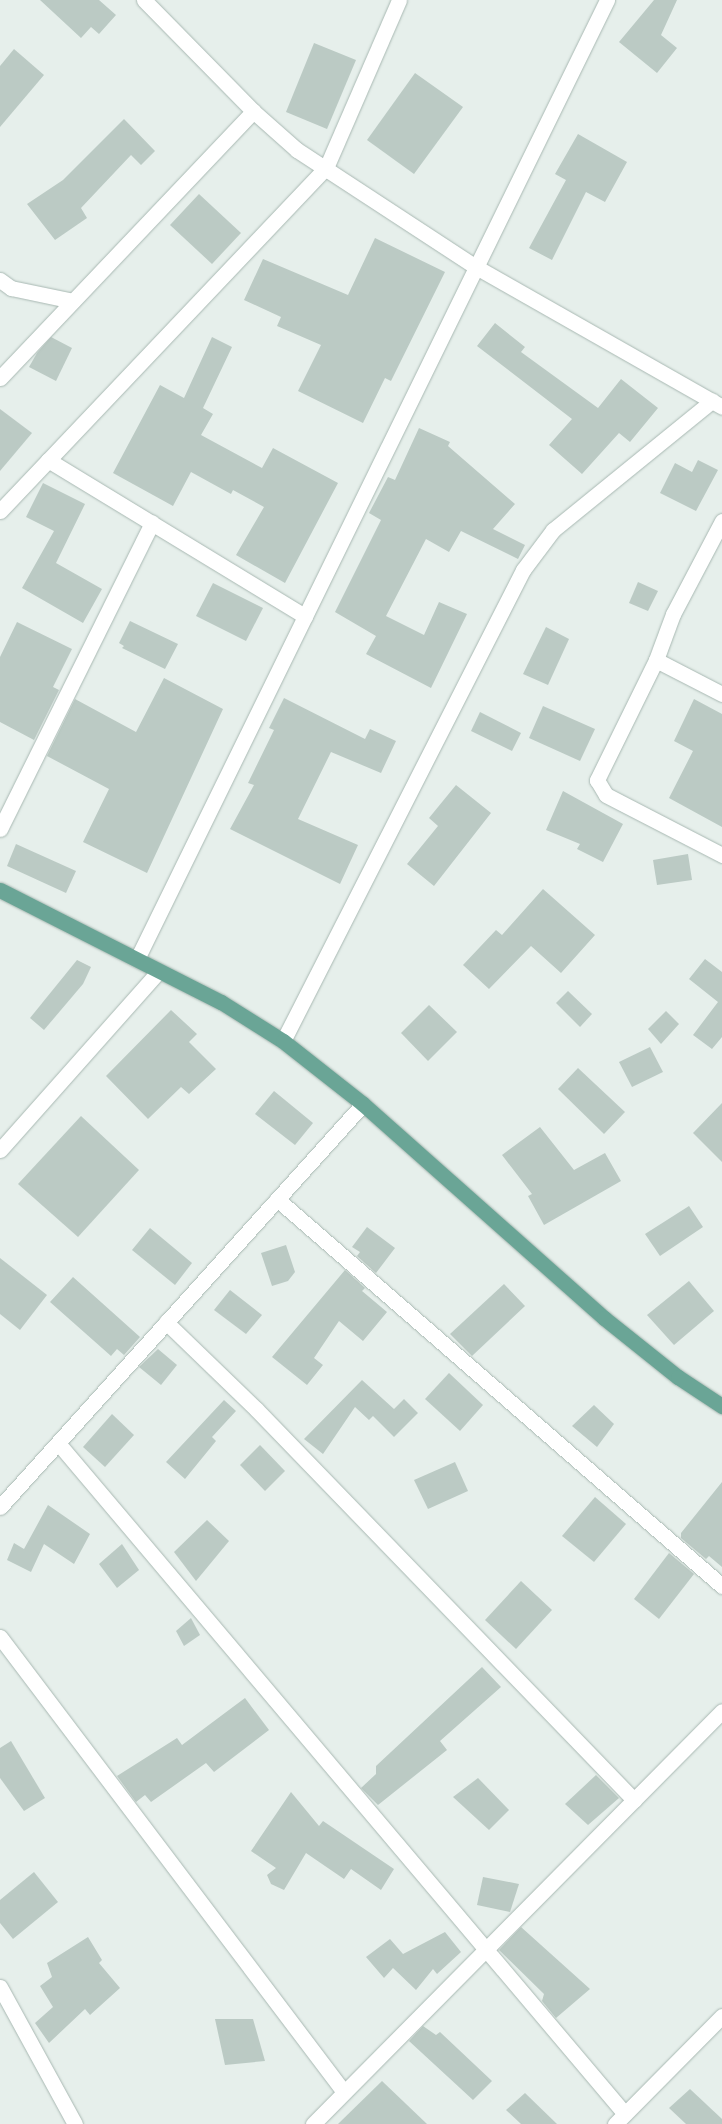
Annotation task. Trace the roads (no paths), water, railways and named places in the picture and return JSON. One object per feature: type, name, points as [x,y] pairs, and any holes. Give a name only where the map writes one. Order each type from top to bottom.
[{"type":"main road","points":[[0,890],[221,1002],[283,1041],[363,1104],[604,1318],[678,1377],[722,1406]]},
{"type":"street","points":[[144,0],[253,111],[297,150],[476,267],[717,404],[553,530],[523,570],[283,1041]]},
{"type":"street","points":[[0,511],[326,168],[400,0]]},
{"type":"street","points":[[137,959],[607,0]]},
{"type":"street","points":[[0,378],[253,111]]},
{"type":"street","points":[[4,286],[73,301]]},
{"type":"street","points":[[48,460],[305,616]]},
{"type":"street","points":[[722,522],[673,614],[656,660],[597,780],[606,795],[722,855]]},
{"type":"street","points":[[0,829],[152,524]]},
{"type":"street","points":[[656,660],[722,694]]},
{"type":"street","points":[[0,1150],[159,971]]},
{"type":"street","points":[[0,1507],[363,1104]]},
{"type":"street","points":[[277,1199],[722,1586]]},
{"type":"street","points":[[166,1322],[256,1409],[634,1800]]},
{"type":"street","points":[[58,1443],[486,1949],[620,2119],[722,2016]]},
{"type":"street","points":[[0,1637],[344,2092]]},
{"type":"street","points":[[313,2124],[722,1711]]},
{"type":"street","points":[[0,1987],[75,2124]]}]
